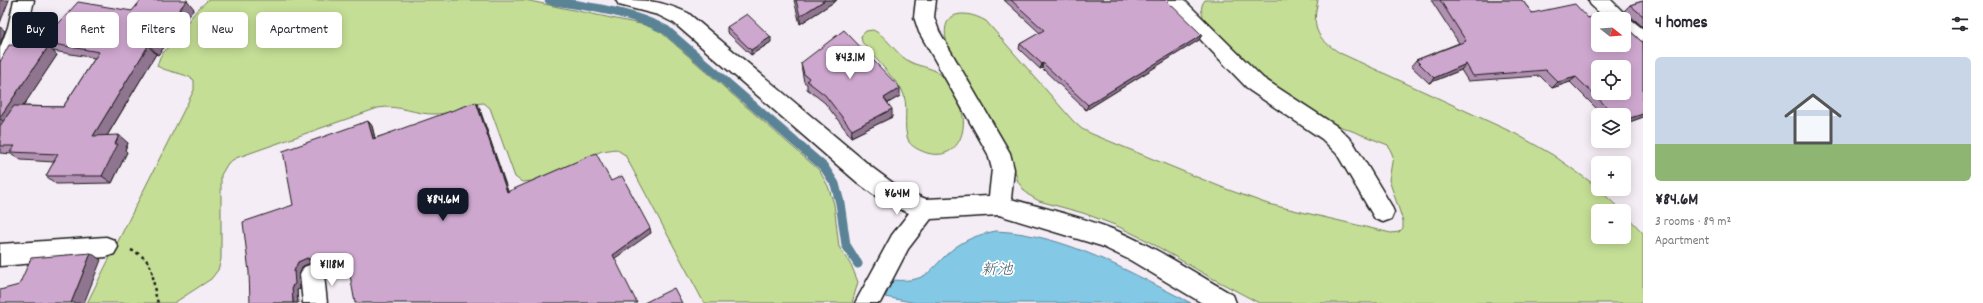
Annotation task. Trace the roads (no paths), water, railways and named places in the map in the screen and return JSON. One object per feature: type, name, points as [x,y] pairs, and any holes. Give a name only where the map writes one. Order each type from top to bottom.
[{"type":"street","points":[[0,67],[10,50],[19,29],[24,0]]},
{"type":"street","points":[[626,0],[663,9],[681,18],[866,176],[893,196],[925,209],[999,205],[1079,228],[1109,239],[1138,253],[1224,303]]},
{"type":"street","points":[[926,0],[924,17],[929,32],[998,153],[1003,169],[999,205]]},
{"type":"street","points":[[1172,0],[1186,12],[1256,84],[1330,133],[1345,148],[1383,212]]},
{"type":"street","points":[[1598,0],[1611,12]]},
{"type":"street","points":[[1631,30],[1643,41]]},
{"type":"street","points":[[866,303],[900,242],[925,209]]},
{"type":"street","points":[[0,255],[106,247]]},
{"type":"street","points":[[312,275],[315,303]]},
{"type":"water","name":"新池","points":[[996,231],[1047,239],[1072,247],[1121,267],[1191,303],[916,303],[885,297],[893,280],[906,280],[922,277],[958,245],[973,237]]},
{"type":"waterway","points":[[549,0],[624,14],[638,18],[666,30],[824,167],[835,184],[840,203],[846,245],[858,264]]}]
